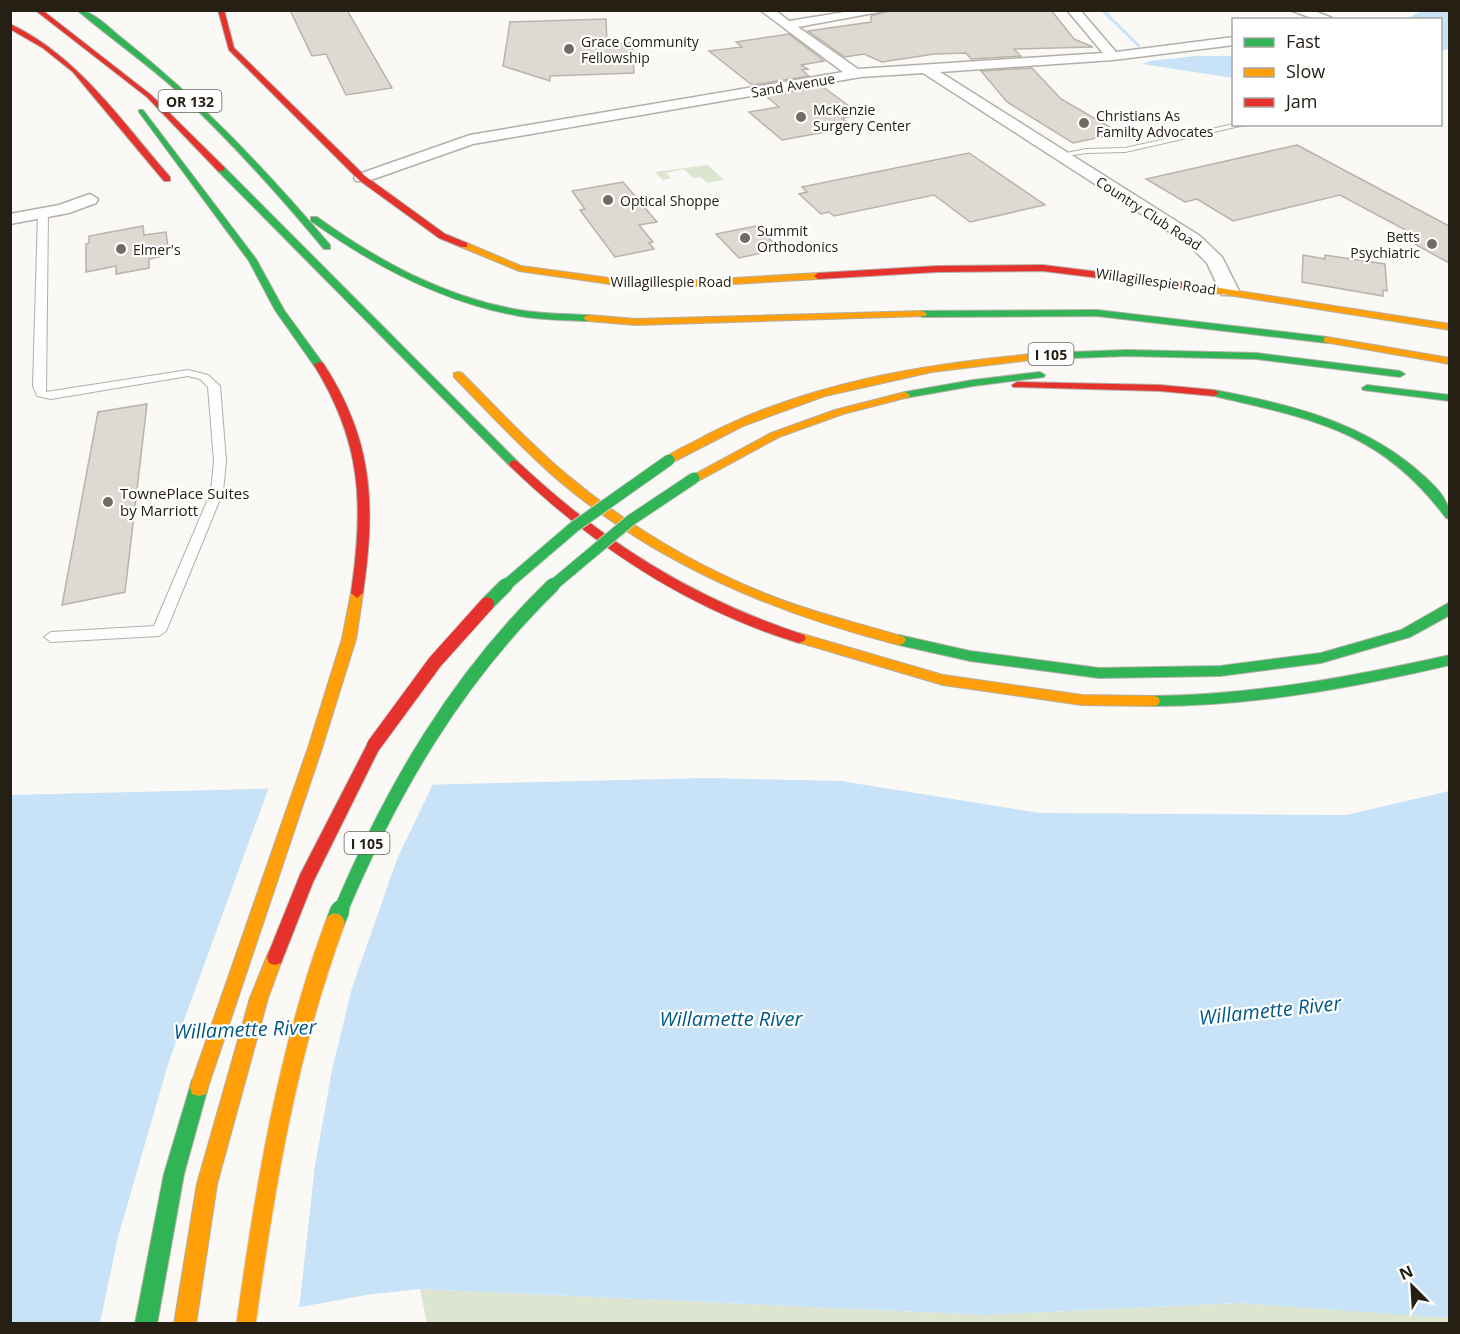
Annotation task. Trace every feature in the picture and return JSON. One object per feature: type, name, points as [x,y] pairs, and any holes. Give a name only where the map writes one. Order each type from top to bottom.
[{"type":"main road","points":[[38,10],[158,104],[548,498],[592,533],[678,586],[726,610],[788,635],[943,680],[1082,700],[1205,702],[1343,685],[1449,660]]},
{"type":"main road","name":"OR 132","points":[[80,10],[130,46],[168,79],[290,202]]},
{"type":"main road","name":"Willagillespie Road","points":[[221,10],[231,49],[362,178],[442,236],[519,268],[559,276],[624,283],[700,283],[938,269],[1043,268],[1229,291]]},
{"type":"main road","points":[[10,26],[45,47],[75,71],[174,188]]},
{"type":"main road","points":[[103,59],[253,261],[280,310],[338,392],[360,459],[365,493],[364,550],[349,639],[315,748],[203,1072],[174,1174],[146,1323]]},
{"type":"main road","points":[[290,202],[334,256]]},
{"type":"main road","points":[[290,202],[355,249],[395,272],[447,295],[519,313],[636,322],[916,314],[1098,313],[1318,338],[1449,362]]},
{"type":"main road","points":[[244,273],[280,310]]},
{"type":"main road","points":[[1229,291],[1449,327]]},
{"type":"main road","name":"I 105","points":[[185,1323],[207,1184],[259,998],[306,880],[374,746],[400,705],[499,592],[573,525],[606,499],[669,460],[750,419],[847,386],[970,360],[1090,351],[1245,356],[1418,376]]},
{"type":"main road","points":[[450,368],[562,477],[639,536],[712,574],[802,614],[881,636],[970,656],[1099,673],[1220,671],[1321,658],[1405,634],[1445,612],[1449,606]]},
{"type":"main road","name":"I 105","points":[[246,1323],[279,1115],[305,1008],[340,901],[395,788],[472,669],[514,621],[560,576],[608,535],[694,478],[774,435],[864,405],[976,384],[1078,372]]},
{"type":"main road","points":[[976,384],[1116,384],[1219,392],[1302,412],[1351,432],[1405,464],[1426,481],[1449,514]]},
{"type":"main road","points":[[1355,386],[1449,398]]},
{"type":"street","points":[[766,10],[855,74]]},
{"type":"street","points":[[787,25],[884,10]]},
{"type":"street","points":[[1073,10],[1113,56]]},
{"type":"street","points":[[1296,10],[1329,17]]},
{"type":"street","name":"Sand Avenue","points":[[362,178],[465,141],[855,74],[1113,56],[1232,41]]},
{"type":"street","name":"Country Club Road","points":[[925,68],[1201,245],[1215,261],[1229,291]]},
{"type":"street","points":[[10,219],[43,213],[90,199]]},
{"type":"lane","points":[[1060,155],[1082,151],[1125,150],[1236,126]]},
{"type":"lane","points":[[43,213],[39,386],[41,394],[51,396],[188,373],[204,377],[214,386],[220,460],[217,492],[159,631],[51,637]]},
{"type":"green space","points":[[708,165],[724,180],[707,183],[701,177],[693,178],[684,169],[666,173],[671,178],[663,180],[655,172]]},
{"type":"green space","points":[[420,1289],[987,1315],[1237,1303],[1448,1317],[1450,1323],[427,1324]]},
{"type":"water","points":[[1423,10],[1449,11],[1449,49],[1442,51],[1442,18],[1408,18]]},
{"type":"water","points":[[1196,56],[1232,56],[1232,78],[1142,64],[1149,61]]},
{"type":"water","name":"Willamette River","points":[[706,778],[841,781],[1040,813],[1346,815],[1449,791],[1449,1318],[1237,1303],[987,1315],[420,1289],[366,1295],[213,1323],[11,1323],[10,795]]},
{"type":"pier","points":[[434,782],[397,859],[352,988],[332,1070],[315,1165],[299,1310],[229,1324],[100,1323],[118,1237],[169,1061],[269,787]]},
{"type":"building","points":[[290,10],[347,10],[392,88],[346,95],[326,54],[312,56]]},
{"type":"building","points":[[892,10],[1051,10],[1074,39],[1093,47],[1014,49],[1021,56],[971,59],[966,53],[934,54],[882,62],[864,54],[845,57],[808,31],[871,22],[871,16]]},
{"type":"building","name":"Grace Community Fellowship","points":[[606,19],[607,44],[632,43],[634,73],[550,76],[550,81],[503,66],[510,22]]},
{"type":"building","points":[[789,34],[824,61],[801,65],[808,69],[802,70],[809,76],[752,85],[709,51],[742,47],[736,42]]},
{"type":"building","points":[[1032,68],[1061,99],[1120,133],[1073,143],[1007,102],[981,71]]},
{"type":"building","name":"McKenzie Surgery Center","points":[[822,86],[861,115],[842,118],[853,127],[782,140],[749,112],[779,107],[766,96]]},
{"type":"building","points":[[1297,145],[1449,226],[1449,263],[1404,238],[1415,235],[1340,195],[1233,221],[1197,199],[1185,202],[1146,179]]},
{"type":"building","points":[[969,153],[1045,205],[970,222],[934,195],[834,216],[829,212],[821,214],[799,194],[807,192],[802,187]]},
{"type":"building","name":"Optical Shoppe","points":[[623,182],[657,222],[639,225],[653,242],[649,243],[654,249],[615,257],[580,210],[585,209],[572,191]]},
{"type":"building","name":"Elmer's","points":[[143,226],[144,235],[166,232],[169,255],[149,259],[149,268],[116,274],[116,266],[86,272],[86,244],[89,243],[89,236]]},
{"type":"building","name":"Summit Orthodonics","points":[[756,226],[780,249],[739,258],[716,234]]},
{"type":"building","points":[[1303,255],[1325,259],[1325,255],[1385,264],[1387,291],[1383,290],[1383,296],[1302,282]]},
{"type":"building","name":"TownePlace Suites by Marriott","points":[[147,404],[125,592],[62,605],[98,412]]},
{"type":"waterway","points":[[1102,10],[1139,46]]},
{"type":"traffic: fast","points":[[80,10],[148,62],[180,90],[242,151],[327,247]]},
{"type":"traffic: fast","points":[[141,111],[253,261],[280,310],[319,365]]},
{"type":"traffic: fast","points":[[221,169],[514,464]]},
{"type":"traffic: fast","points":[[314,219],[385,265],[462,299],[527,314],[588,318]]},
{"type":"traffic: fast","points":[[922,314],[1097,313],[1327,340]]},
{"type":"traffic: fast","points":[[1044,356],[1127,353],[1256,356],[1400,374]]},
{"type":"traffic: fast","points":[[905,395],[973,383],[1040,375]]},
{"type":"traffic: fast","points":[[1367,388],[1450,398]]},
{"type":"traffic: fast","points":[[1214,393],[1247,399],[1313,417],[1377,445],[1405,465],[1430,488],[1450,515]]},
{"type":"traffic: fast","points":[[487,604],[529,564],[574,527],[620,492],[669,460]]},
{"type":"traffic: fast","points":[[335,923],[364,853],[397,788],[434,726],[476,669],[522,615],[574,565],[631,520],[694,478]]},
{"type":"traffic: fast","points":[[899,640],[970,656],[1099,673],[1220,671],[1321,658],[1405,634],[1445,612],[1450,606]]},
{"type":"traffic: fast","points":[[1153,701],[1228,699],[1303,690],[1450,660]]},
{"type":"traffic: fast","points":[[146,1324],[174,1174],[199,1087]]},
{"type":"traffic: slow","points":[[464,245],[519,268],[624,283],[700,283],[818,276]]},
{"type":"traffic: slow","points":[[1187,286],[1450,327]]},
{"type":"traffic: slow","points":[[588,318],[636,322],[922,314]]},
{"type":"traffic: slow","points":[[1327,340],[1450,361]]},
{"type":"traffic: slow","points":[[669,460],[740,423],[822,394],[858,384],[969,363],[1044,356]]},
{"type":"traffic: slow","points":[[458,375],[562,477],[638,533],[678,557],[764,598],[809,615],[899,640]]},
{"type":"traffic: slow","points":[[694,478],[775,435],[839,412],[905,395]]},
{"type":"traffic: slow","points":[[199,1087],[315,748],[349,639],[357,593]]},
{"type":"traffic: slow","points":[[799,638],[943,680],[1082,700],[1153,701]]},
{"type":"traffic: slow","points":[[246,1324],[269,1171],[289,1070],[317,971],[335,923]]},
{"type":"traffic: slow","points":[[185,1324],[207,1184],[259,998],[275,957]]},
{"type":"traffic: jam","points":[[38,10],[149,96],[221,169]]},
{"type":"traffic: jam","points":[[221,10],[231,49],[362,178],[442,236],[464,245]]},
{"type":"traffic: jam","points":[[10,26],[45,47],[75,71],[167,179]]},
{"type":"traffic: jam","points":[[818,276],[937,269],[1043,268],[1187,286]]},
{"type":"traffic: jam","points":[[319,365],[336,392],[348,419],[357,447],[362,475],[364,533],[357,593]]},
{"type":"traffic: jam","points":[[1017,385],[1160,388],[1214,393]]},
{"type":"traffic: jam","points":[[514,464],[576,519],[646,569],[721,609],[799,638]]},
{"type":"traffic: jam","points":[[374,745],[435,662],[487,604]]},
{"type":"traffic: jam","points":[[275,957],[306,880],[374,745]]},
{"type":"place","name":"Grace Community Fellowship","points":[[569,49]]},
{"type":"place","name":"McKenzie Surgery Center","points":[[801,117]]},
{"type":"place","name":"Christians As Familty Advocates","points":[[1084,123]]},
{"type":"place","name":"Optical Shoppe","points":[[608,200]]},
{"type":"place","name":"Summit Orthodonics","points":[[745,238]]},
{"type":"place","name":"Betts Psychiatric","points":[[1432,244]]},
{"type":"place","name":"Elmer's","points":[[121,249]]},
{"type":"place","name":"TownePlace Suites by Marriott","points":[[108,502]]}]
